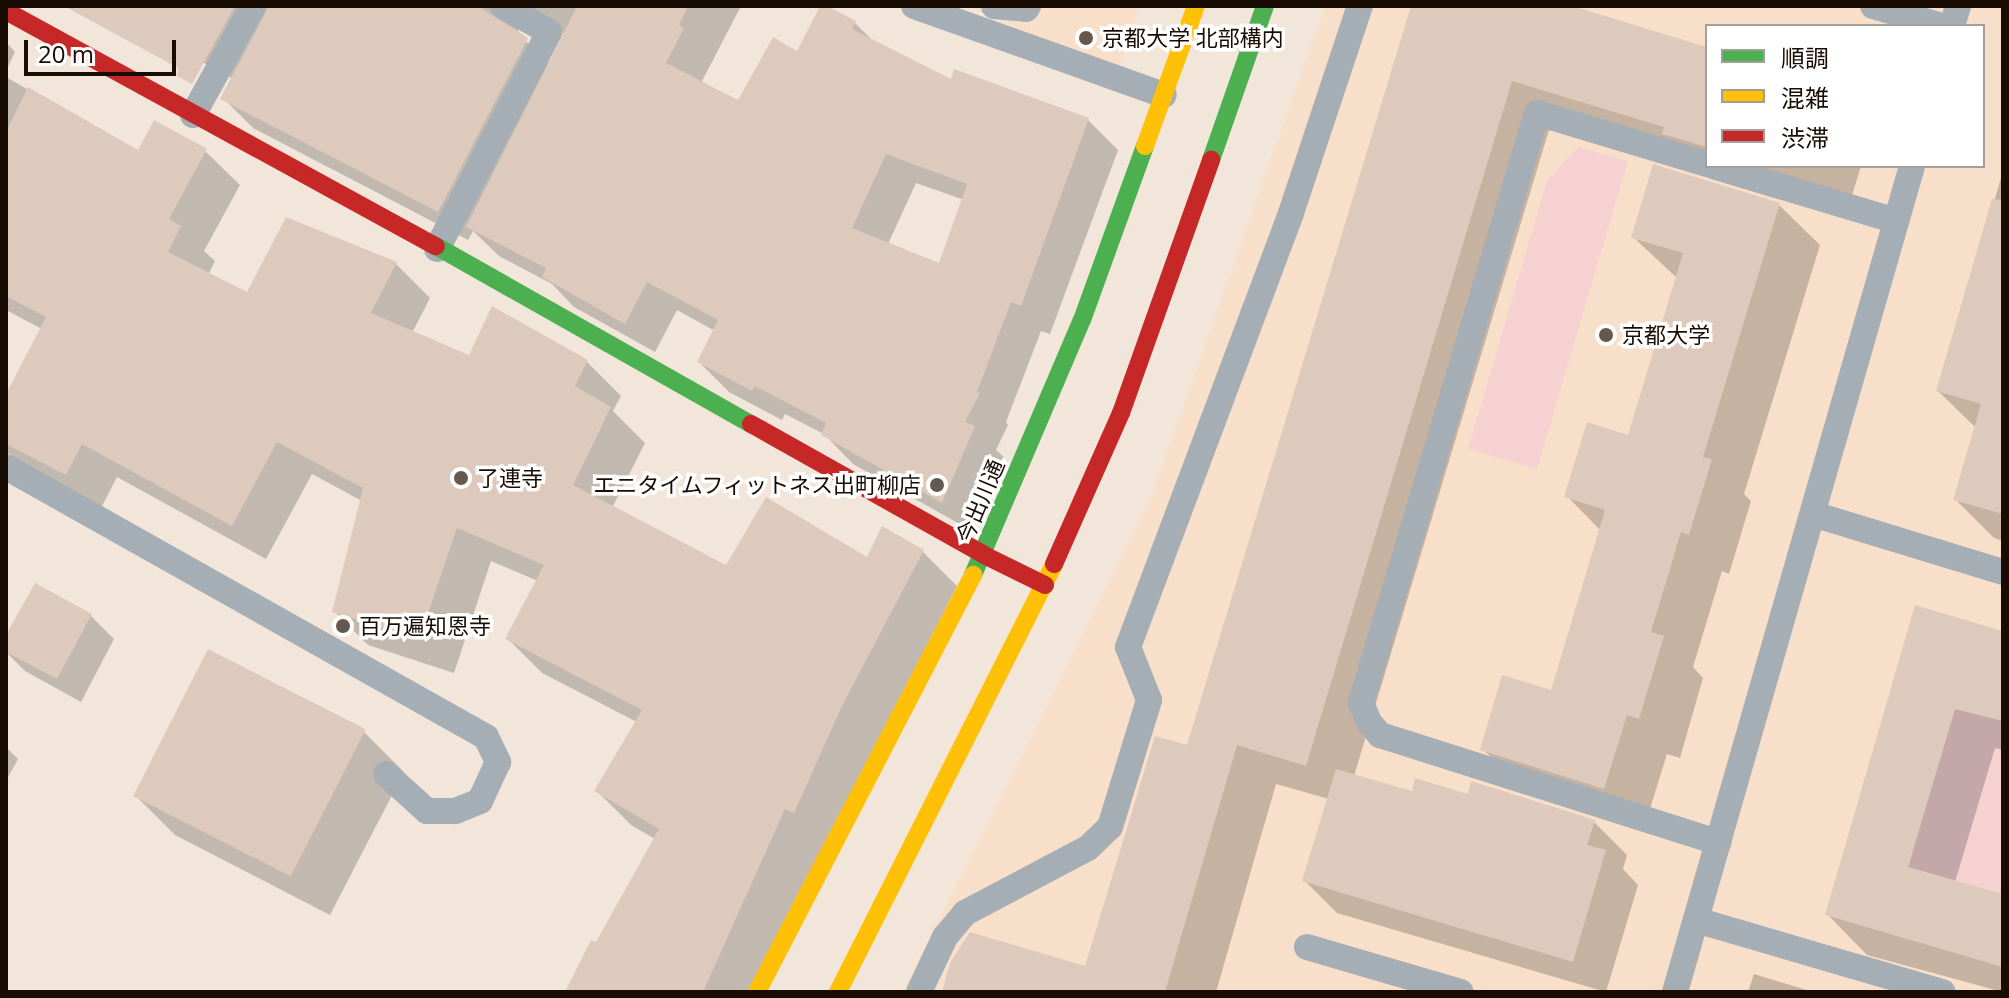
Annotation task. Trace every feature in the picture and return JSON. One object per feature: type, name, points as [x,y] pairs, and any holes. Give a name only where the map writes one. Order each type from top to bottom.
[{"type":"main road","name":"今出川通","points":[[757,992],[984,555],[1082,320],[1196,6]]},
{"type":"main road","points":[[838,992],[1045,585],[1121,413],[1265,6]]},
{"type":"main road","points":[[6,11],[984,555],[1045,585]]},
{"type":"lane","points":[[193,115],[253,6]]},
{"type":"lane","points":[[437,249],[549,32],[503,6]]},
{"type":"lane","points":[[914,6],[1164,95]]},
{"type":"lane","points":[[994,6],[1026,9],[1028,6]]},
{"type":"lane","points":[[919,992],[945,937],[965,913],[1088,848],[1110,827],[1149,700],[1128,647],[1291,213],[1360,6]]},
{"type":"lane","points":[[1873,6],[1935,24]]},
{"type":"lane","points":[[1705,163],[1540,102],[1361,703],[1369,722],[1380,735],[1718,842]]},
{"type":"lane","points":[[1720,168],[1896,221]]},
{"type":"lane","points":[[1675,992],[1911,168]]},
{"type":"lane","points":[[6,467],[486,737],[498,762],[480,801],[455,811],[427,811],[386,774]]},
{"type":"lane","points":[[1813,514],[2003,572]]},
{"type":"lane","points":[[1696,920],[1943,992]]},
{"type":"lane","points":[[1307,947],[1461,992]]},
{"type":"shaded area","name":"京都大学 北部構内","points":[[967,6],[1140,6],[1118,71]]},
{"type":"shaded area","name":"京都大学","points":[[1325,6],[2003,6],[2003,992],[902,992],[1149,503]]},
{"type":"shaded area","points":[[1578,147],[1628,161],[1537,469],[1468,449],[1547,181]]},
{"type":"shaded area","points":[[1955,709],[2003,721],[2003,894],[1909,867]]},
{"type":"building","points":[[64,6],[235,6],[192,84],[177,76],[178,68]]},
{"type":"building","points":[[269,6],[478,6],[528,38],[438,212],[220,99]]},
{"type":"building","points":[[577,6],[688,6],[679,25],[684,28],[666,63],[738,100],[773,37],[797,51],[820,6],[827,6],[856,21],[852,29],[951,79],[954,69],[1089,118],[1021,306],[1011,302],[977,392],[980,393],[965,422],[975,426],[942,503],[821,435],[826,423],[755,386],[752,391],[697,362],[718,320],[647,282],[625,324],[542,277],[546,268],[466,227]],"holes":[[[886,154],[967,184],[939,263],[852,228]]]},
{"type":"building","points":[[1411,6],[1572,6],[1705,46],[1705,146],[1662,134],[1664,127],[1512,81],[1306,766],[1237,745],[1165,992],[942,992],[950,963],[970,932],[1085,966],[1155,736],[1187,745]]},
{"type":"building","points":[[28,87],[138,150],[154,120],[207,149],[169,219],[181,226],[168,252],[247,292],[286,217],[397,262],[371,313],[469,355],[492,306],[588,360],[575,386],[611,407],[573,485],[726,565],[766,497],[867,557],[882,526],[924,550],[842,706],[794,813],[785,809],[703,992],[565,992],[591,940],[596,942],[659,829],[594,791],[642,710],[505,639],[544,565],[457,528],[419,640],[332,612],[363,488],[277,442],[232,526],[82,444],[66,475],[6,444],[6,394],[46,317],[6,296],[6,132]]},
{"type":"building","points":[[1653,164],[1780,203],[1703,457],[1712,459],[1689,535],[1681,532],[1651,632],[1664,636],[1639,719],[1627,715],[1604,789],[1480,750],[1502,675],[1551,690],[1605,510],[1564,497],[1587,422],[1628,435],[1683,253],[1631,238]]},
{"type":"building","points":[[1992,199],[2003,200],[2003,514],[1953,500],[1981,404],[1936,391]]},
{"type":"building","points":[[35,583],[92,614],[57,679],[6,652],[6,635]]},
{"type":"building","points":[[1915,605],[2003,631],[2003,721],[1955,709],[1908,867],[2003,894],[2003,967],[1825,915]]},
{"type":"building","points":[[208,649],[366,729],[291,876],[133,796]]},
{"type":"building","points":[[1336,769],[1412,791],[1415,778],[1468,794],[1471,781],[1595,820],[1587,845],[1606,850],[1573,962],[1302,881]]},
{"type":"traffic: fast","points":[[1211,160],[1265,6]]},
{"type":"traffic: fast","points":[[973,575],[1082,320],[1145,146]]},
{"type":"traffic: fast","points":[[436,246],[751,424]]},
{"type":"traffic: slow","points":[[1145,146],[1196,6]]},
{"type":"traffic: slow","points":[[838,992],[1054,564]]},
{"type":"traffic: slow","points":[[757,992],[973,575]]},
{"type":"traffic: jam","points":[[6,11],[436,246]]},
{"type":"traffic: jam","points":[[1054,564],[1121,413],[1211,160]]},
{"type":"traffic: jam","points":[[751,424],[984,555],[1045,585]]},
{"type":"place","name":"京都大学 北部構内","points":[[1086,38]]},
{"type":"place","name":"京都大学","points":[[1606,335]]},
{"type":"place","name":"了連寺","points":[[461,478]]},
{"type":"place","name":"エニタイムフィットネス出町柳店","points":[[937,485]]},
{"type":"place","name":"百万遍知恩寺","points":[[343,626]]}]
